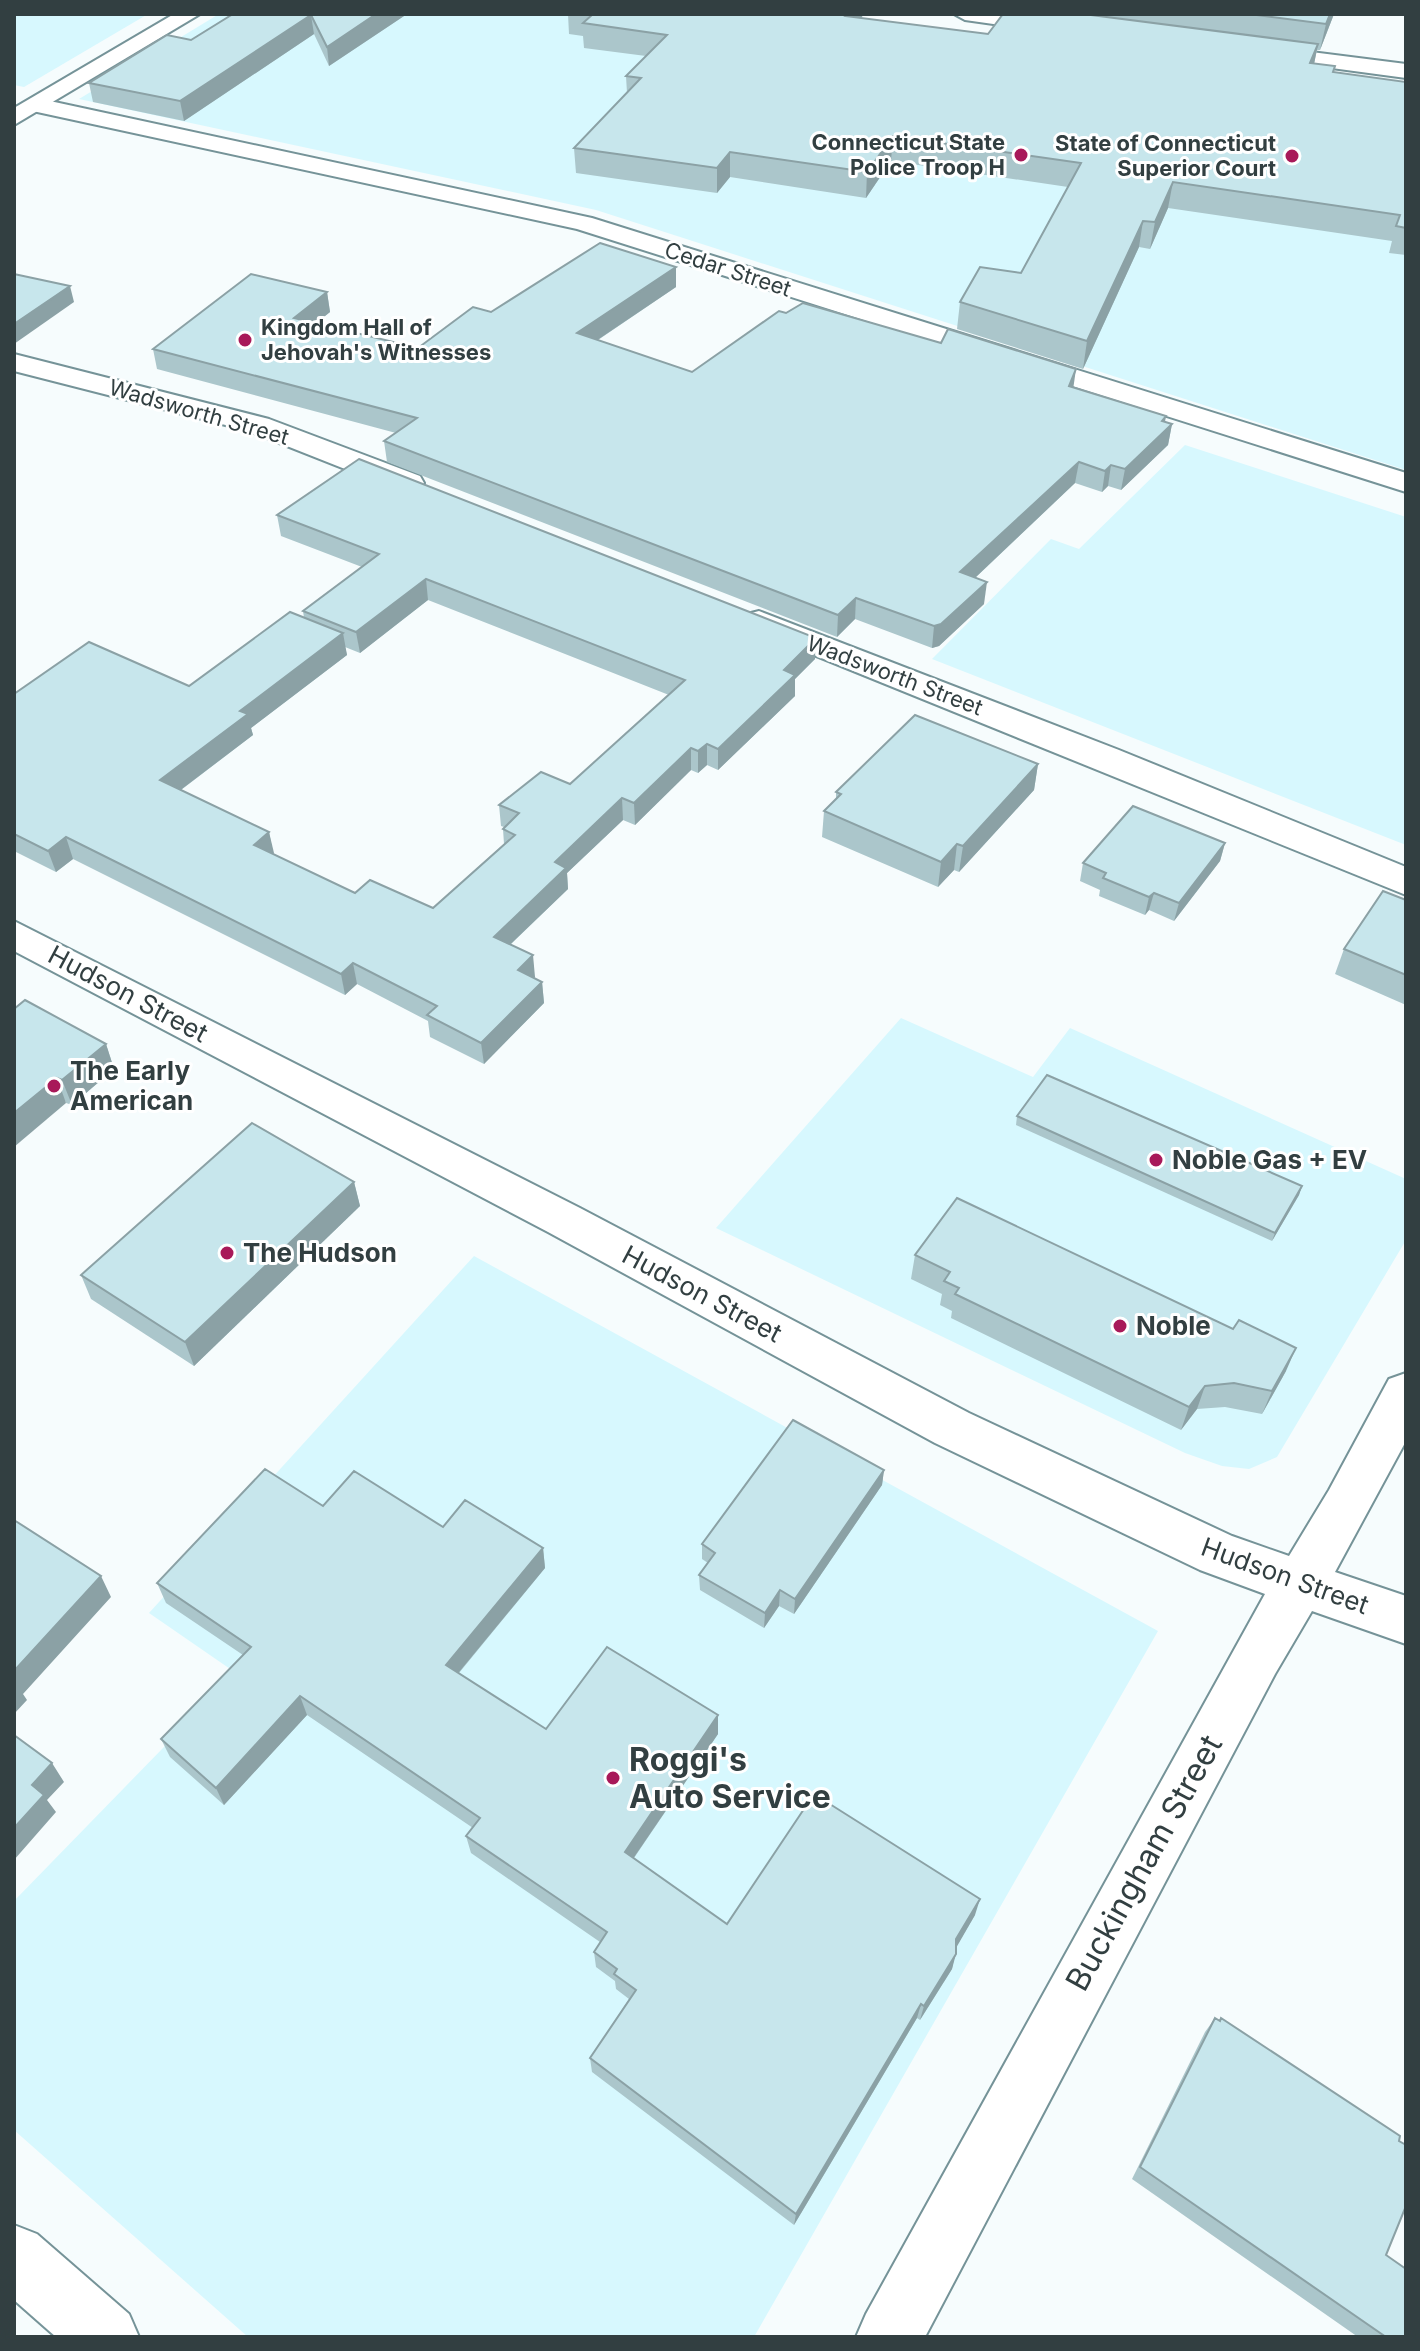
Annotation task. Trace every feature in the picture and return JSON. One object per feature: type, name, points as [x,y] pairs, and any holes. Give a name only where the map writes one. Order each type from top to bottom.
[{"type":"street","points":[[25,112],[189,14]]},
{"type":"street","points":[[965,14],[1082,29]]},
{"type":"street","points":[[1239,49],[1406,71]]},
{"type":"street","name":"Cedar Street","points":[[25,112],[583,223],[1406,483]]},
{"type":"street","name":"Wadsworth Street","points":[[14,362],[259,425],[432,491]]},
{"type":"street","name":"Wadsworth Street","points":[[727,609],[1106,758],[1406,882]]},
{"type":"street","name":"Hudson Street","points":[[14,934],[564,1220],[952,1428],[1218,1554],[1406,1620]]},
{"type":"street","name":"Buckingham Street","points":[[889,2337],[1249,1669],[1347,1506],[1406,1393]]},
{"type":"street","points":[[14,2257],[106,2337]]},
{"type":"shaded area","points":[[14,14],[148,14],[24,87],[14,85]]},
{"type":"shaded area","points":[[219,14],[830,14],[1406,90],[1406,470],[596,210],[79,99]]},
{"type":"shaded area","points":[[1185,445],[1406,517],[1406,845],[932,659],[1051,539],[1079,549]]},
{"type":"shaded area","points":[[901,1018],[1033,1077],[1070,1028],[1406,1179],[1406,1240],[1277,1457],[1249,1469],[1222,1466],[1185,1453],[716,1228]]},
{"type":"shaded area","points":[[474,1256],[1158,1631],[754,2337],[248,2337],[14,2130],[14,1901],[236,1673],[149,1613]]},
{"type":"building","points":[[233,14],[376,14],[327,47],[311,15],[180,101],[89,83],[167,35],[191,40]]},
{"type":"building","points":[[593,14],[846,14],[988,34],[1003,14],[1083,14],[1318,44],[1310,63],[1335,66],[1333,72],[1406,82],[1406,228],[1396,226],[1400,215],[1173,182],[1155,222],[1143,221],[1087,341],[960,302],[980,267],[1021,273],[1081,163],[893,136],[867,172],[730,152],[717,168],[574,148],[641,78],[626,76],[667,35],[583,23]]},
{"type":"building","points":[[1249,14],[1330,14],[1326,24]]},
{"type":"building","points":[[600,243],[676,267],[577,333],[692,372],[779,311],[786,313],[803,303],[941,343],[948,329],[1076,369],[1069,386],[1166,416],[1162,421],[1172,424],[1125,469],[1111,465],[1105,471],[1079,462],[960,572],[987,582],[941,624],[934,626],[856,598],[838,615],[384,441],[417,418],[153,349],[251,274],[327,292],[294,318],[418,348],[473,307],[491,312]]},
{"type":"building","points":[[14,274],[70,286],[14,324]]},
{"type":"building","points":[[359,459],[816,638],[784,670],[795,675],[718,749],[707,744],[698,751],[691,748],[634,803],[622,798],[555,862],[566,868],[494,937],[533,955],[518,970],[542,982],[481,1043],[427,1015],[437,1006],[353,963],[341,974],[66,837],[48,851],[14,834],[14,694],[89,642],[189,686],[290,612],[343,633],[240,711],[248,714],[160,780],[269,832],[254,845],[355,893],[370,880],[433,908],[515,835],[503,829],[519,813],[499,805],[541,772],[570,784],[685,680],[426,579],[356,632],[303,611],[379,554],[277,515]]},
{"type":"building","points":[[915,715],[1038,764],[963,846],[957,844],[941,862],[824,811],[841,794],[836,792]]},
{"type":"building","points":[[1133,806],[1225,843],[1179,903],[1154,893],[1149,897],[1103,878],[1106,873],[1083,863]]},
{"type":"building","points":[[1383,891],[1406,900],[1406,975],[1344,949]]},
{"type":"building","points":[[25,1000],[106,1044],[62,1080],[57,1078],[14,1113],[14,1009]]},
{"type":"building","name":"Noble Gas + EV","points":[[1047,1075],[1302,1186],[1275,1233],[1017,1116]]},
{"type":"building","name":"The Hudson","points":[[252,1123],[354,1182],[185,1342],[81,1275]]},
{"type":"building","points":[[957,1198],[1233,1329],[1239,1320],[1296,1348],[1272,1391],[1234,1383],[1205,1386],[1189,1407],[955,1294],[959,1288],[944,1281],[950,1272],[915,1255]]},
{"type":"building","points":[[793,1420],[884,1470],[795,1599],[780,1590],[765,1613],[699,1575],[715,1553],[702,1544]]},
{"type":"building","points":[[265,1469],[323,1506],[354,1471],[443,1527],[465,1500],[543,1548],[446,1665],[546,1729],[607,1647],[718,1715],[625,1852],[727,1924],[814,1794],[980,1899],[956,1939],[956,1954],[924,2006],[921,2004],[796,2214],[590,2058],[636,1990],[614,1974],[617,1969],[594,1952],[607,1932],[466,1836],[480,1818],[300,1696],[216,1788],[161,1739],[251,1647],[157,1583]]},
{"type":"building","points":[[14,1520],[101,1576],[14,1671]]},
{"type":"building","points":[[14,1735],[52,1763],[32,1785],[44,1795],[14,1828]]},
{"type":"building","points":[[1215,2018],[1220,2021],[1221,2018],[1400,2136],[1399,2141],[1406,2145],[1406,2206],[1386,2255],[1406,2269],[1406,2337],[1386,2337],[1140,2167]]},
{"type":"place","name":"Connecticut State Police Troop H","points":[[1021,155]]},
{"type":"place","name":"State of Connecticut Superior Court","points":[[1292,156]]},
{"type":"place","name":"Kingdom Hall of Jehovah's Witnesses","points":[[245,340]]},
{"type":"place","name":"The Early American","points":[[54,1086]]},
{"type":"place","name":"Noble Gas + EV","points":[[1156,1160]]},
{"type":"place","name":"The Hudson","points":[[227,1253]]},
{"type":"place","name":"Noble","points":[[1120,1326]]},
{"type":"place","name":"Roggi's Auto Service","points":[[613,1778]]}]
